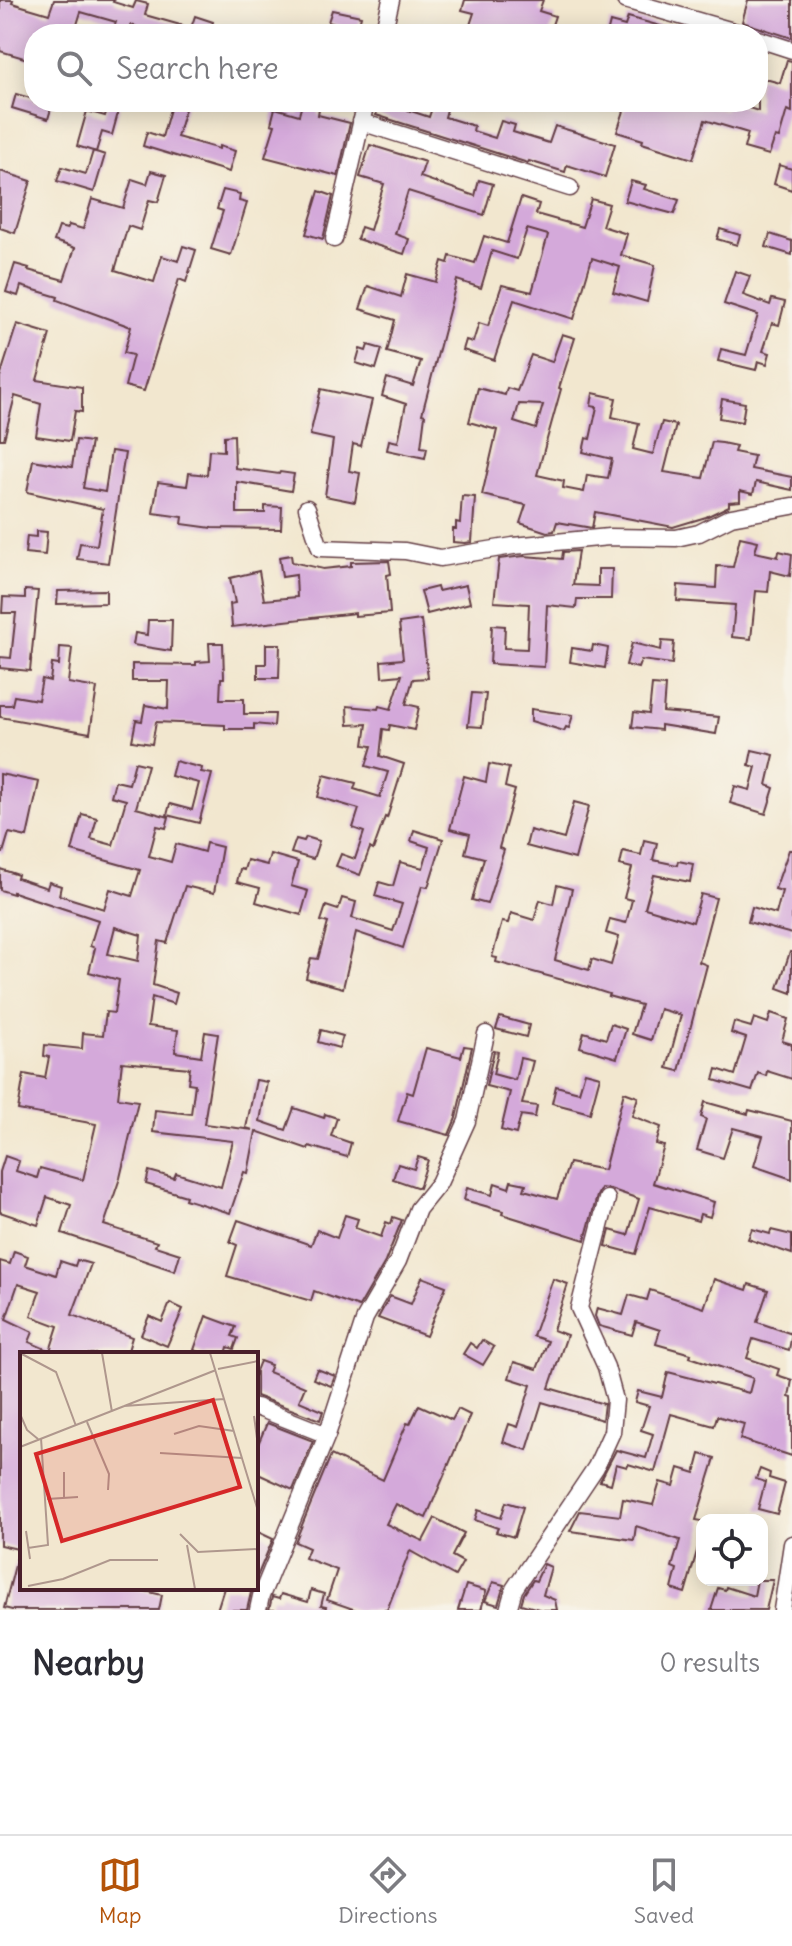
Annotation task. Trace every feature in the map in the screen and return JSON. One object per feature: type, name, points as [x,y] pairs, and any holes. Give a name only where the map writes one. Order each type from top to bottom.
[{"type":"street","points":[[385,24],[391,0]]},
{"type":"street","points":[[625,0],[708,24]]},
{"type":"street","points":[[768,42],[792,50]]},
{"type":"street","points":[[334,239],[364,112]]},
{"type":"street","points":[[361,122],[570,188]]},
{"type":"street","points":[[307,508],[320,548],[405,551],[440,558],[513,546],[609,537],[676,538],[699,533],[731,517],[792,506]]},
{"type":"street","points":[[258,1610],[327,1435],[365,1318],[398,1261],[418,1209],[439,1183],[467,1121],[486,1034]]},
{"type":"street","points":[[508,1610],[514,1589],[596,1467],[612,1432],[615,1400],[606,1367],[579,1308],[607,1199]]},
{"type":"street","points":[[258,1408],[327,1435]]},
{"type":"street","points":[[782,1610],[792,1544]]},
{"type":"building","points":[[0,0],[13,0],[12,3],[49,14],[54,0],[114,0],[133,8],[136,1],[148,4],[145,15],[177,24],[115,24],[81,12],[77,24],[24,24],[24,58],[0,51]]},
{"type":"building","points":[[465,0],[543,0],[539,11],[555,16],[552,24],[470,24],[474,13],[462,10]]},
{"type":"building","points":[[748,0],[792,0],[792,38],[768,30],[768,24],[742,22]]},
{"type":"building","points":[[332,10],[361,16],[359,24],[328,22]]},
{"type":"building","points":[[195,16],[212,24],[192,24]]},
{"type":"building","points":[[628,17],[653,24],[626,24]]},
{"type":"building","points":[[787,60],[792,61],[792,112],[787,110],[779,138],[775,137],[769,155],[744,148],[748,133],[705,120],[693,159],[617,132],[624,112],[768,112],[768,80],[780,83]]},
{"type":"building","points":[[16,94],[24,96],[24,112],[12,108]]},
{"type":"building","points":[[25,112],[50,112],[48,119]]},
{"type":"building","points":[[87,112],[105,116],[106,112],[118,112],[112,135],[102,132],[96,152],[77,146]]},
{"type":"building","points":[[169,112],[184,112],[177,137],[235,151],[229,172],[143,146],[147,132],[162,137]]},
{"type":"building","points":[[274,112],[299,115],[300,112],[318,112],[318,115],[350,123],[338,176],[265,157],[275,125],[271,124]]},
{"type":"building","points":[[377,112],[414,112],[429,117],[431,112],[446,112],[445,117],[474,126],[473,131],[495,138],[501,121],[515,125],[513,132],[549,143],[555,126],[615,144],[605,177],[567,165],[565,172],[528,163],[376,115]]},
{"type":"building","points":[[370,145],[425,162],[420,177],[475,196],[479,180],[493,184],[484,215],[408,191],[395,234],[409,239],[404,254],[357,239],[361,227],[370,230],[384,184],[360,177]]},
{"type":"building","points":[[93,151],[105,155],[94,192],[57,181],[62,167],[86,174]]},
{"type":"building","points":[[779,165],[792,169],[792,190],[774,184]]},
{"type":"building","points":[[0,171],[31,181],[15,233],[0,228]]},
{"type":"building","points":[[151,171],[166,175],[158,202],[149,200],[140,230],[128,226],[115,270],[154,282],[162,256],[178,261],[183,246],[196,250],[186,282],[179,279],[144,391],[125,386],[133,355],[124,353],[131,327],[57,300],[58,297],[21,286],[18,296],[6,292],[15,264],[64,280],[75,248],[54,241],[59,227],[67,229],[69,225],[83,229],[92,199],[123,208],[132,179],[147,184]]},
{"type":"building","points":[[631,181],[646,185],[644,189],[679,200],[674,214],[625,201]]},
{"type":"building","points":[[223,190],[240,194],[239,201],[247,203],[231,255],[211,249],[223,211],[217,209]]},
{"type":"building","points":[[319,191],[333,196],[323,239],[306,234]]},
{"type":"building","points":[[521,198],[539,204],[536,214],[582,227],[591,199],[609,204],[602,226],[627,234],[621,255],[655,265],[647,302],[613,292],[620,267],[592,258],[574,319],[514,300],[494,360],[463,350],[466,340],[473,342],[479,323],[488,326],[502,285],[532,292],[548,235],[527,229],[517,259],[492,251],[481,288],[457,280],[422,414],[425,415],[421,447],[427,448],[425,458],[387,450],[389,440],[398,442],[406,404],[382,396],[387,378],[413,386],[421,361],[387,352],[395,320],[360,309],[368,286],[401,297],[407,274],[436,282],[442,261],[448,263],[450,256],[475,263],[484,236],[507,243]]},
{"type":"building","points":[[720,229],[740,235],[737,245],[717,239]]},
{"type":"building","points":[[770,234],[792,241],[792,255],[766,247]]},
{"type":"building","points":[[735,271],[750,276],[743,295],[770,305],[772,299],[785,302],[779,325],[772,323],[763,351],[770,353],[767,364],[758,361],[756,370],[718,361],[721,349],[746,355],[758,315],[724,304]]},
{"type":"building","points":[[17,324],[50,334],[37,380],[82,387],[82,412],[75,411],[70,441],[36,436],[41,404],[15,396],[4,439],[0,439],[0,377]]},
{"type":"building","points":[[562,334],[575,338],[537,475],[564,481],[563,488],[584,492],[587,475],[608,478],[612,459],[583,452],[586,438],[590,439],[597,407],[591,406],[593,393],[616,398],[612,417],[639,423],[633,449],[653,454],[662,422],[676,425],[664,472],[703,478],[712,442],[722,443],[736,446],[734,452],[754,456],[751,469],[792,477],[792,490],[756,482],[753,494],[740,491],[740,501],[729,502],[729,506],[706,517],[673,527],[595,512],[592,528],[557,522],[554,531],[547,532],[520,523],[526,505],[482,495],[497,430],[469,422],[478,388],[505,395],[507,388],[517,391],[531,355],[552,362]],"holes":[[[519,404],[543,405],[536,429],[514,422]]]},
{"type":"building","points":[[368,345],[382,349],[376,369],[356,363],[360,349],[366,351]]},
{"type":"building","points":[[321,389],[372,400],[361,446],[353,444],[349,471],[360,473],[355,502],[325,496],[333,440],[310,435]]},
{"type":"building","points":[[722,399],[745,403],[742,422],[719,418]]},
{"type":"building","points":[[234,435],[235,468],[294,474],[291,491],[237,482],[237,513],[265,513],[265,506],[282,507],[281,529],[212,528],[182,524],[183,517],[153,513],[158,482],[187,486],[189,473],[207,475],[209,450],[224,451],[224,436]]},
{"type":"building","points":[[76,440],[91,442],[83,488],[105,492],[111,451],[125,453],[108,563],[77,559],[80,543],[97,545],[103,509],[27,492],[33,460],[72,467]]},
{"type":"building","points":[[462,496],[475,497],[472,542],[465,543],[453,542],[453,529],[456,529],[456,522],[460,523]]},
{"type":"building","points":[[36,531],[47,532],[45,555],[25,553],[27,536],[36,537]]},
{"type":"building","points":[[740,537],[758,541],[755,552],[778,557],[779,551],[792,554],[790,576],[770,571],[768,592],[756,591],[751,639],[732,637],[735,605],[677,601],[678,585],[716,588],[717,566],[733,567]]},
{"type":"building","points":[[578,551],[573,585],[598,586],[598,569],[612,569],[611,599],[577,599],[576,608],[547,605],[544,667],[490,664],[492,625],[505,626],[504,648],[527,649],[529,604],[494,602],[499,559],[524,556],[562,559],[563,552]]},
{"type":"building","points":[[291,555],[292,562],[323,569],[351,566],[351,562],[389,561],[390,613],[355,616],[355,613],[232,627],[230,604],[235,603],[230,578],[259,571],[264,600],[297,597],[296,575],[282,577],[279,557]]},
{"type":"building","points":[[466,585],[470,603],[427,614],[421,591]]},
{"type":"building","points":[[25,590],[38,591],[30,671],[0,668],[0,657],[11,658],[16,613],[2,613],[3,597],[25,598]]},
{"type":"building","points":[[106,590],[106,603],[57,604],[58,591]]},
{"type":"building","points":[[148,620],[172,620],[171,651],[133,645],[135,633],[147,635]]},
{"type":"building","points":[[421,620],[428,678],[413,679],[406,704],[419,707],[414,730],[390,725],[389,730],[383,729],[380,756],[404,764],[387,818],[373,850],[370,848],[360,875],[336,866],[341,854],[355,859],[364,832],[353,828],[359,809],[318,797],[324,775],[356,783],[354,789],[380,797],[388,772],[366,766],[372,746],[364,745],[367,724],[348,725],[347,706],[391,709],[402,675],[382,677],[381,661],[403,659],[399,623]]},
{"type":"building","points":[[662,641],[674,642],[672,664],[641,660],[638,668],[626,665],[632,643],[661,650]]},
{"type":"building","points":[[209,643],[223,643],[224,678],[221,678],[220,699],[244,699],[244,714],[275,714],[274,726],[254,724],[254,729],[225,729],[225,725],[156,722],[152,744],[132,741],[136,720],[142,721],[145,705],[168,709],[169,681],[132,681],[132,664],[196,665],[196,662],[210,661]]},
{"type":"building","points":[[266,644],[280,644],[279,678],[258,678],[258,664],[266,664]]},
{"type":"building","points":[[593,645],[608,648],[605,668],[570,662],[572,648],[592,651]]},
{"type":"building","points":[[60,647],[72,648],[68,683],[97,688],[90,733],[0,717],[0,705],[12,705],[14,696],[38,700],[42,679],[50,681],[52,664],[59,665]]},
{"type":"building","points":[[652,685],[665,686],[663,712],[719,717],[716,734],[661,725],[661,730],[632,727],[634,712],[649,714]]},
{"type":"building","points":[[472,693],[486,694],[482,727],[468,726]]},
{"type":"building","points":[[531,709],[573,715],[569,728],[566,727],[564,731],[531,721]]},
{"type":"building","points":[[752,750],[774,755],[767,785],[774,788],[766,814],[730,803],[735,786],[750,790],[756,767],[749,765]]},
{"type":"building","points":[[175,761],[212,774],[199,823],[167,815],[170,804],[192,810],[199,783],[171,776]]},
{"type":"building","points":[[135,762],[148,765],[136,808],[169,817],[166,828],[157,826],[149,856],[171,862],[176,844],[204,852],[206,843],[222,847],[214,893],[185,886],[167,943],[159,941],[153,985],[177,993],[174,1004],[152,997],[148,1026],[178,1030],[175,1052],[201,1056],[205,1032],[218,1034],[204,1124],[253,1130],[246,1128],[256,1080],[267,1082],[260,1121],[286,1130],[294,1108],[324,1118],[325,1114],[337,1118],[331,1136],[351,1143],[347,1157],[309,1146],[308,1149],[256,1131],[248,1173],[244,1172],[230,1213],[185,1199],[186,1196],[146,1184],[149,1171],[174,1178],[176,1173],[221,1187],[233,1141],[153,1132],[155,1110],[191,1114],[195,1084],[188,1083],[190,1068],[122,1062],[118,1098],[138,1101],[120,1178],[104,1225],[157,1242],[155,1246],[180,1254],[175,1271],[62,1233],[71,1205],[47,1197],[38,1225],[0,1212],[0,1172],[5,1156],[19,1161],[16,1171],[37,1178],[40,1168],[83,1180],[96,1124],[18,1110],[24,1074],[45,1078],[49,1057],[44,1056],[45,1045],[82,1049],[83,1033],[103,1035],[106,1012],[114,1013],[119,980],[89,972],[95,948],[90,946],[98,920],[0,890],[0,869],[47,888],[49,882],[61,886],[59,895],[104,909],[110,889],[132,896],[140,870],[72,851],[82,814],[97,818],[91,839],[113,845],[126,800],[111,796],[115,781],[129,784]],"holes":[[[115,927],[141,935],[138,961],[108,954]]]},
{"type":"building","points":[[489,764],[509,768],[505,787],[515,790],[499,848],[504,850],[487,904],[472,900],[484,858],[465,853],[470,834],[450,829],[464,776],[486,782]]},
{"type":"building","points":[[0,774],[39,782],[27,837],[9,833],[3,853],[0,853]]},
{"type":"building","points":[[574,802],[589,806],[575,859],[526,846],[530,830],[564,839]]},
{"type":"building","points":[[414,830],[443,839],[428,887],[422,886],[403,948],[356,932],[343,988],[306,978],[311,958],[318,959],[328,923],[321,921],[326,906],[338,910],[342,898],[356,902],[352,918],[393,931],[402,904],[375,896],[379,882],[393,886],[400,862],[423,868],[429,847],[411,841]]},
{"type":"building","points":[[306,837],[319,841],[313,859],[291,853],[296,839],[304,841]]},
{"type":"building","points":[[644,840],[657,843],[653,860],[677,865],[678,861],[693,864],[690,882],[654,875],[645,908],[693,922],[701,894],[716,898],[699,962],[707,965],[679,1071],[667,1068],[681,1015],[660,1009],[651,1040],[632,1034],[641,1005],[496,962],[497,958],[492,957],[502,922],[508,923],[511,913],[534,920],[540,900],[553,904],[557,885],[572,889],[555,960],[589,970],[592,959],[611,965],[619,937],[606,933],[610,919],[626,923],[632,900],[624,898],[632,868],[620,865],[623,851],[641,855]]},
{"type":"building","points":[[789,850],[792,850],[792,934],[748,922],[752,907],[776,914],[782,891],[775,889]]},
{"type":"building","points":[[270,854],[298,862],[291,886],[308,891],[301,915],[256,902],[260,888],[237,882],[240,869],[244,870],[247,860],[267,865]]},
{"type":"building","points":[[792,952],[792,993],[778,988]]},
{"type":"building","points":[[771,1013],[788,1019],[782,1041],[792,1044],[792,1079],[767,1071],[766,1076],[758,1073],[752,1091],[714,1080],[717,1069],[735,1075],[746,1038],[731,1033],[734,1022],[751,1027],[754,1018],[768,1023]]},
{"type":"building","points":[[500,1017],[529,1025],[526,1037],[496,1029]]},
{"type":"building","points":[[611,1024],[626,1029],[617,1058],[580,1047],[584,1032],[606,1039]]},
{"type":"building","points":[[321,1030],[343,1036],[339,1048],[318,1042]]},
{"type":"building","points":[[464,1046],[472,1047],[456,1118],[449,1135],[398,1121],[407,1092],[413,1094],[426,1048],[461,1057]]},
{"type":"building","points":[[494,1051],[498,1052],[493,1074],[515,1080],[520,1058],[533,1061],[522,1104],[537,1106],[535,1117],[521,1115],[516,1134],[501,1130],[510,1092],[486,1086]]},
{"type":"building","points":[[585,1072],[600,1076],[590,1113],[552,1103],[556,1086],[579,1092]]},
{"type":"building","points":[[624,1092],[638,1097],[632,1116],[661,1127],[656,1144],[664,1146],[653,1183],[714,1202],[710,1217],[700,1214],[698,1221],[650,1207],[636,1254],[606,1246],[610,1230],[628,1235],[639,1199],[610,1189],[601,1188],[597,1196],[585,1240],[464,1200],[467,1188],[492,1195],[495,1183],[509,1188],[511,1181],[526,1184],[524,1190],[557,1199],[569,1163],[604,1170]]},
{"type":"building","points":[[705,1102],[748,1114],[749,1110],[792,1121],[792,1179],[754,1166],[763,1136],[733,1128],[723,1158],[697,1150],[706,1119],[701,1117]]},
{"type":"building","points":[[418,1157],[428,1160],[419,1188],[393,1179],[398,1164],[414,1169]]},
{"type":"building","points":[[345,1215],[358,1219],[355,1228],[381,1237],[386,1222],[391,1224],[393,1217],[402,1220],[385,1262],[359,1307],[314,1291],[311,1301],[227,1276],[237,1245],[230,1242],[238,1220],[311,1245],[317,1230],[337,1238]]},
{"type":"building","points":[[752,1229],[792,1235],[792,1254],[748,1239]]},
{"type":"building","points":[[14,1251],[28,1256],[25,1265],[56,1275],[60,1261],[75,1266],[77,1260],[91,1264],[72,1315],[132,1337],[128,1352],[20,1352],[20,1550],[0,1545],[0,1261],[10,1264]],"holes":[[[18,1284],[40,1291],[31,1316],[58,1326],[50,1351],[29,1342],[33,1332],[6,1319]]]},
{"type":"building","points":[[422,1277],[446,1286],[426,1336],[378,1318],[390,1296],[411,1304]]},
{"type":"building","points":[[553,1279],[568,1284],[553,1330],[567,1335],[549,1388],[604,1404],[602,1420],[542,1402],[527,1450],[503,1442],[509,1424],[518,1427],[531,1385],[509,1378],[514,1362],[537,1369],[548,1341],[533,1336]]},
{"type":"building","points":[[714,1279],[747,1290],[749,1284],[768,1290],[757,1322],[792,1334],[789,1350],[753,1339],[747,1358],[779,1369],[777,1375],[792,1380],[789,1397],[792,1398],[792,1456],[740,1439],[744,1424],[717,1416],[714,1426],[671,1414],[655,1472],[628,1464],[627,1467],[616,1464],[611,1484],[600,1481],[616,1450],[646,1458],[653,1434],[641,1430],[649,1406],[635,1402],[638,1391],[662,1397],[668,1372],[749,1393],[753,1378],[656,1344],[660,1330],[636,1322],[632,1335],[599,1326],[595,1316],[597,1308],[623,1315],[629,1295],[647,1300],[650,1290],[704,1308]]},
{"type":"building","points":[[170,1303],[183,1309],[167,1346],[141,1335],[149,1316],[162,1322]]},
{"type":"building","points":[[206,1316],[236,1327],[232,1336],[238,1338],[234,1349],[228,1347],[227,1352],[194,1350]]},
{"type":"building","points":[[482,1340],[494,1347],[483,1365],[463,1354],[470,1343],[477,1348]]},
{"type":"building","points":[[260,1361],[271,1365],[268,1372],[305,1387],[299,1401],[323,1411],[320,1420],[258,1397]]},
{"type":"building","points":[[317,1369],[335,1376],[331,1386],[313,1379]]},
{"type":"building","points":[[419,1405],[452,1420],[458,1409],[470,1415],[426,1518],[396,1504],[386,1524],[423,1541],[435,1518],[464,1533],[452,1556],[463,1562],[455,1576],[410,1551],[387,1610],[356,1610],[327,1600],[337,1570],[305,1558],[309,1548],[295,1542],[331,1455],[383,1480],[407,1423],[410,1424]]},
{"type":"building","points":[[267,1423],[313,1441],[293,1490],[258,1474],[258,1444]]},
{"type":"building","points":[[700,1454],[715,1458],[696,1514],[696,1555],[685,1593],[672,1589],[677,1569],[672,1567],[680,1540],[636,1526],[634,1540],[570,1531],[580,1511],[620,1516],[623,1499],[653,1505],[660,1482],[674,1486],[679,1468],[695,1473]]},
{"type":"building","points":[[760,1469],[770,1473],[769,1478],[785,1483],[777,1514],[758,1509],[765,1482],[756,1479]]},
{"type":"building","points":[[506,1502],[523,1507],[514,1537],[496,1532],[498,1528],[475,1520],[478,1510],[501,1518]]},
{"type":"building","points":[[258,1532],[273,1539],[258,1574]]},
{"type":"building","points":[[18,1554],[20,1590],[141,1590],[162,1595],[159,1610],[4,1608]]},
{"type":"building","points":[[544,1564],[551,1567],[543,1595],[555,1600],[557,1610],[542,1610],[521,1604]]},
{"type":"building","points":[[768,1580],[773,1580],[766,1610],[711,1610],[718,1588],[725,1590],[726,1587],[754,1596],[756,1586],[768,1586]]},
{"type":"building","points":[[493,1582],[504,1585],[498,1605],[485,1601]]},
{"type":"building","points":[[466,1585],[486,1591],[481,1610],[458,1610]]},
{"type":"building","points":[[223,1590],[252,1590],[247,1610],[217,1610]]},
{"type":"building","points":[[311,1590],[324,1594],[321,1606],[326,1607],[325,1610],[269,1610],[272,1597],[279,1599],[281,1594],[308,1602]]}]
